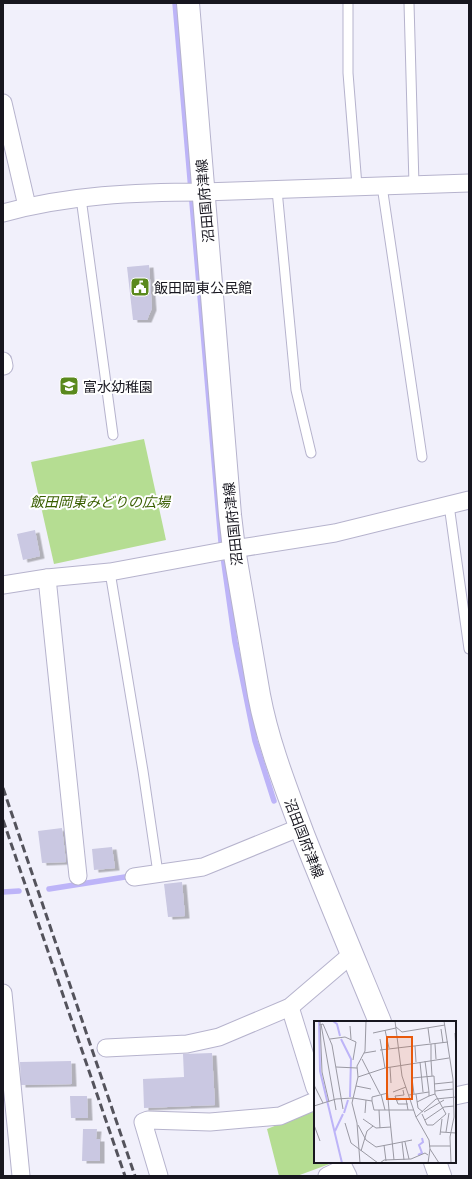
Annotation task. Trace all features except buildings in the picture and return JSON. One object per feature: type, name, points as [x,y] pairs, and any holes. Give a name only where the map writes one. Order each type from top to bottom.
[{"type":"main road","name":"沼田国府津線","points":[[188,3],[234,549],[264,718],[278,768],[380,1021]]},
{"type":"main road","points":[[435,1163],[440,1176]]},
{"type":"street","points":[[3,103],[27,206]]},
{"type":"street","points":[[3,213],[27,206],[81,198],[161,192],[277,190],[469,183]]},
{"type":"street","points":[[3,585],[47,578],[110,572],[234,549],[335,533],[469,500]]},
{"type":"street","points":[[47,578],[78,876]]},
{"type":"street","points":[[134,876],[202,867],[301,827]]},
{"type":"street","points":[[106,1048],[187,1044],[219,1037],[290,1007],[352,954]]},
{"type":"street","points":[[3,993],[6,1058],[20,1176]]},
{"type":"street","points":[[290,1007],[314,1085]]},
{"type":"street","points":[[456,1096],[469,1093]]},
{"type":"street","points":[[159,1176],[143,1122],[148,1120],[210,1122],[280,1116],[314,1101]]},
{"type":"street","points":[[327,1176],[344,1168],[348,1176]]},
{"type":"lane","points":[[348,3],[348,73],[357,186]]},
{"type":"lane","points":[[409,3],[414,185]]},
{"type":"lane","points":[[382,186],[422,457]]},
{"type":"lane","points":[[277,190],[296,390],[311,453]]},
{"type":"lane","points":[[81,198],[113,435]]},
{"type":"lane","points":[[449,505],[469,649]]},
{"type":"lane","points":[[110,572],[142,764],[158,873]]},
{"type":"green space","name":"飯田岡東みどりの広場","points":[[144,439],[166,540],[54,564],[31,462]]},
{"type":"green space","points":[[314,1110],[314,1163],[332,1163],[297,1176],[279,1176],[267,1129]]},
{"type":"waterway","points":[[175,3],[221,542],[235,642],[255,741],[274,801]]},
{"type":"waterway","points":[[49,889],[125,877]]},
{"type":"waterway","points":[[3,892],[19,891]]},
{"type":"railway","points":[[3,788],[135,1176]]},
{"type":"railway","points":[[3,820],[125,1176]]},
{"type":"place","name":"飯田岡東公民館","points":[[140,287]]},
{"type":"place","name":"富水幼稚園","points":[[69,386]]}]
